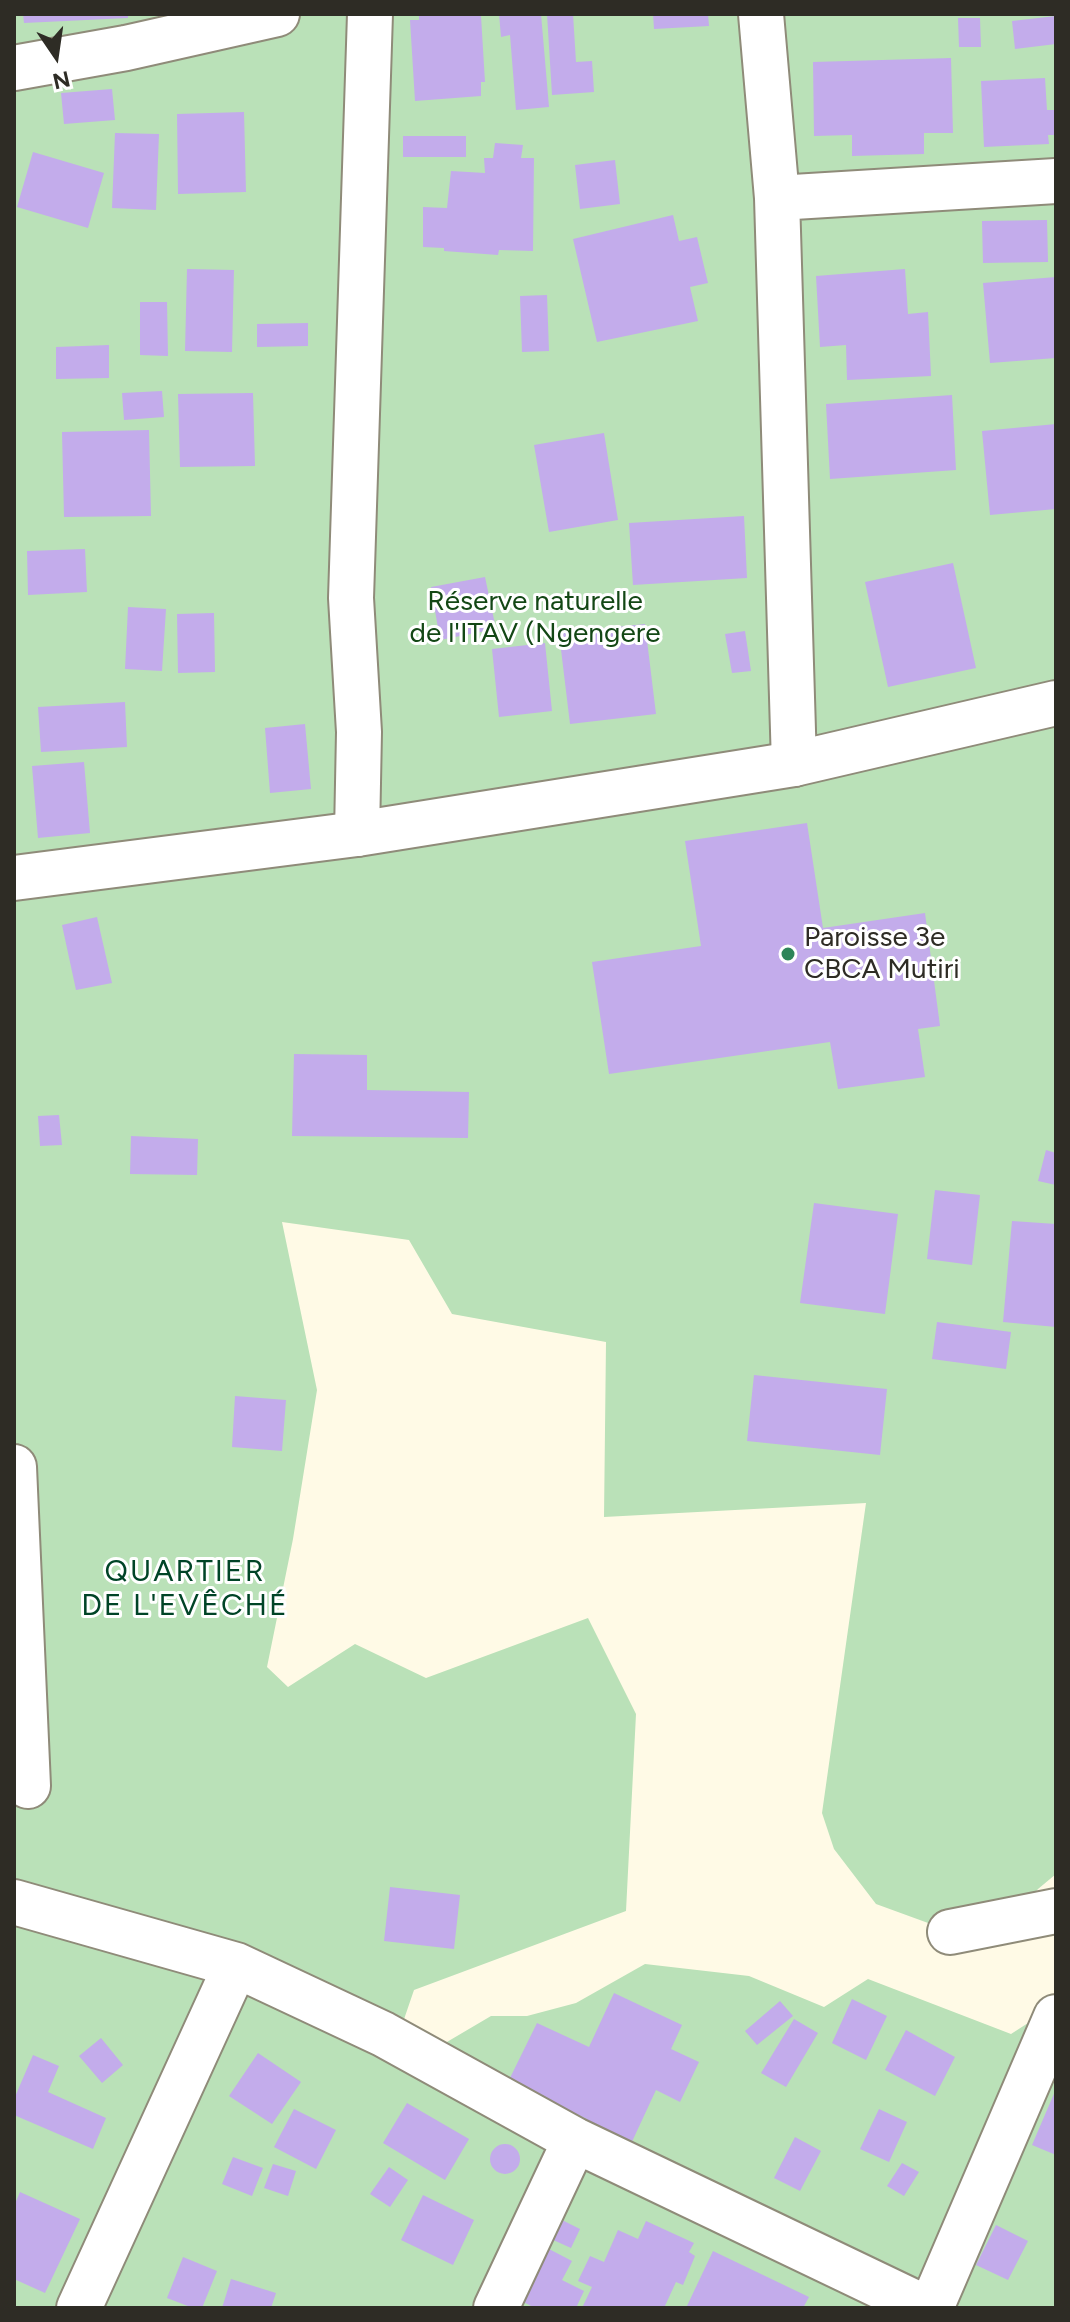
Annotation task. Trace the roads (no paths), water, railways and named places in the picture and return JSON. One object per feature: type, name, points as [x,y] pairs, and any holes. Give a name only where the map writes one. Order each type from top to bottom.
[{"type":"street","points":[[14,68],[126,48],[277,14]]},
{"type":"street","points":[[357,834],[359,732],[351,598],[370,14]]},
{"type":"street","points":[[761,14],[777,198],[794,764]]},
{"type":"street","points":[[777,198],[1056,181]]},
{"type":"street","points":[[14,878],[357,834],[794,764],[1056,703]]},
{"type":"street","points":[[14,1467],[28,1786]]},
{"type":"street","points":[[14,1902],[236,1965],[383,2034],[575,2140],[928,2308],[1056,2017]]},
{"type":"street","points":[[950,1932],[1056,1911]]},
{"type":"street","points":[[79,2308],[236,1965]]},
{"type":"street","points":[[496,2308],[575,2140]]},
{"type":"place","name":"Paroisse 3e CBCA Mutiri","points":[[788,954]]},
{"type":"district","name":"QUARTIER DE L'EVÊCHÉ","points":[[185,1589]]},
{"type":"park label","name":"Réserve naturelle de l'ITAV (Ngengere","points":[[535,618]]}]
